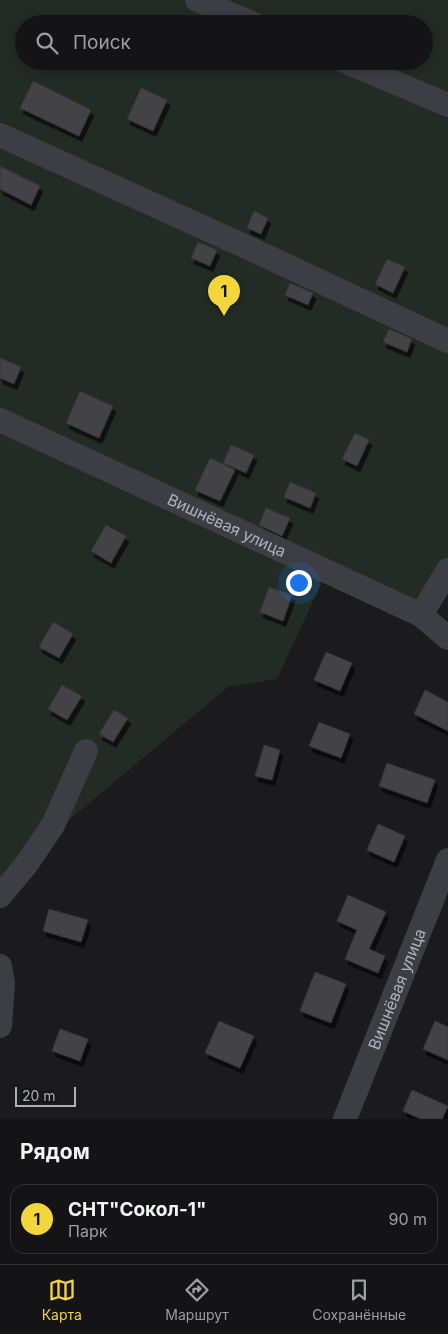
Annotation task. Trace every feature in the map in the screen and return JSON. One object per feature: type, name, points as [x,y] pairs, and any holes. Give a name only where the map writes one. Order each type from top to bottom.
[{"type":"street","points":[[197,0],[233,15]]},
{"type":"street","points":[[365,70],[448,105]]},
{"type":"street","points":[[0,135],[242,245],[448,342]]},
{"type":"street","name":"Вишнёвая улица","points":[[0,420],[421,615],[448,638]]},
{"type":"street","points":[[421,615],[448,570]]},
{"type":"street","points":[[0,896],[26,864],[53,824],[86,751]]},
{"type":"street","name":"Вишнёвая улица","points":[[345,1119],[448,860]]},
{"type":"street","points":[[0,966],[3,982],[0,1026]]},
{"type":"shaded area","points":[[0,0],[448,0],[448,570],[416,623],[322,582],[277,679],[228,687],[25,857],[0,891]]},
{"type":"building","points":[[33,81],[91,110],[79,136],[20,108]]},
{"type":"building","points":[[141,88],[167,100],[153,131],[127,119]]},
{"type":"building","points":[[0,166],[40,186],[31,205],[0,189]]},
{"type":"building","points":[[254,211],[268,218],[261,234],[247,228]]},
{"type":"building","points":[[198,242],[217,250],[210,266],[191,258]]},
{"type":"building","points":[[387,259],[405,267],[393,293],[375,284]]},
{"type":"building","points":[[290,283],[313,293],[308,305],[285,295]]},
{"type":"building","points":[[389,329],[412,339],[407,352],[383,342]]},
{"type":"building","points":[[0,358],[21,367],[14,384],[0,378]]},
{"type":"building","points":[[80,391],[113,406],[99,438],[66,423]]},
{"type":"building","points":[[355,433],[369,440],[357,466],[342,459]]},
{"type":"building","points":[[231,445],[254,455],[246,473],[223,463]]},
{"type":"building","points":[[210,458],[235,470],[220,501],[195,490]]},
{"type":"building","points":[[290,482],[316,493],[310,508],[284,497]]},
{"type":"building","points":[[266,508],[290,518],[282,536],[259,525]]},
{"type":"building","points":[[106,525],[126,536],[111,563],[91,551]]},
{"type":"building","points":[[269,587],[292,595],[283,621],[260,612]]},
{"type":"building","points":[[53,622],[73,634],[59,658],[39,647]]},
{"type":"building","points":[[326,652],[352,663],[340,691],[314,680]]},
{"type":"building","points":[[62,685],[82,696],[67,720],[48,709]]},
{"type":"building","points":[[425,690],[448,702],[448,731],[414,714]]},
{"type":"building","points":[[114,710],[128,718],[113,742],[99,734]]},
{"type":"building","points":[[319,722],[350,734],[341,758],[309,746]]},
{"type":"building","points":[[264,745],[280,750],[272,780],[255,776]]},
{"type":"building","points":[[387,763],[435,780],[427,803],[379,786]]},
{"type":"building","points":[[378,824],[405,836],[394,862],[367,850]]},
{"type":"building","points":[[348,895],[386,912],[369,949],[385,956],[378,973],[345,959],[357,930],[337,921]]},
{"type":"building","points":[[49,909],[88,920],[81,942],[43,931]]},
{"type":"building","points":[[315,972],[346,984],[331,1023],[300,1011]]},
{"type":"building","points":[[219,1021],[254,1036],[240,1068],[205,1053]]},
{"type":"building","points":[[435,1021],[448,1027],[448,1060],[423,1049]]},
{"type":"building","points":[[60,1029],[88,1039],[80,1061],[52,1051]]},
{"type":"building","points":[[412,1090],[448,1106],[442,1119],[421,1119],[403,1111]]},
{"type":"place","name":"СНТ\"Сокол-1\"","points":[[224,316]]}]
